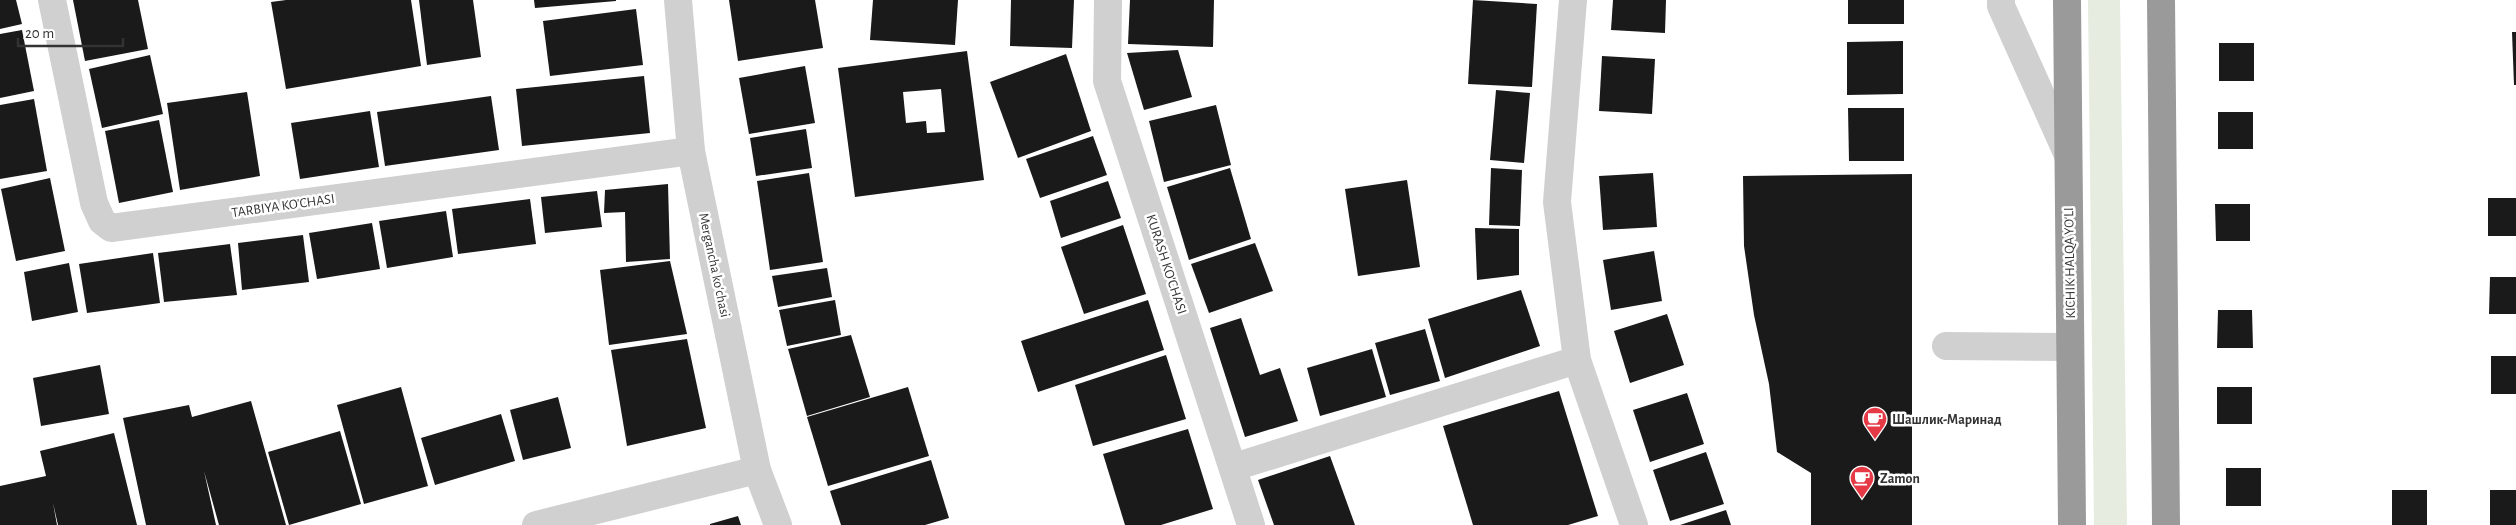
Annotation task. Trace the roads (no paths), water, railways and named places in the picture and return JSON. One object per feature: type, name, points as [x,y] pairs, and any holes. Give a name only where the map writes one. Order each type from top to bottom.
[{"type":"highway","name":"KICHIK HALQA YO'LI","points":[[2067,0],[2072,525]]},
{"type":"highway","points":[[2161,0],[2166,525]]},
{"type":"street","name":"TARBIYA KO'CHASI","points":[[52,0],[94,203],[102,221],[111,228],[691,151]]},
{"type":"street","name":"Mergancha koʻchasi","points":[[678,0],[691,151],[757,470],[778,525]]},
{"type":"street","name":"KURASH KO'CHASI","points":[[1108,0],[1107,80],[1234,467],[1251,525]]},
{"type":"street","points":[[1573,0],[1557,202],[1577,360],[1634,525]]},
{"type":"street","points":[[2001,0],[2001,6],[2068,155]]},
{"type":"street","points":[[1946,346],[2070,347]]},
{"type":"street","points":[[1234,467],[1577,360]]},
{"type":"street","points":[[536,525],[757,470]]},
{"type":"place","name":"Шашлик-Маринад","points":[[1875,440]]},
{"type":"place","name":"Zamon","points":[[1862,499]]}]
